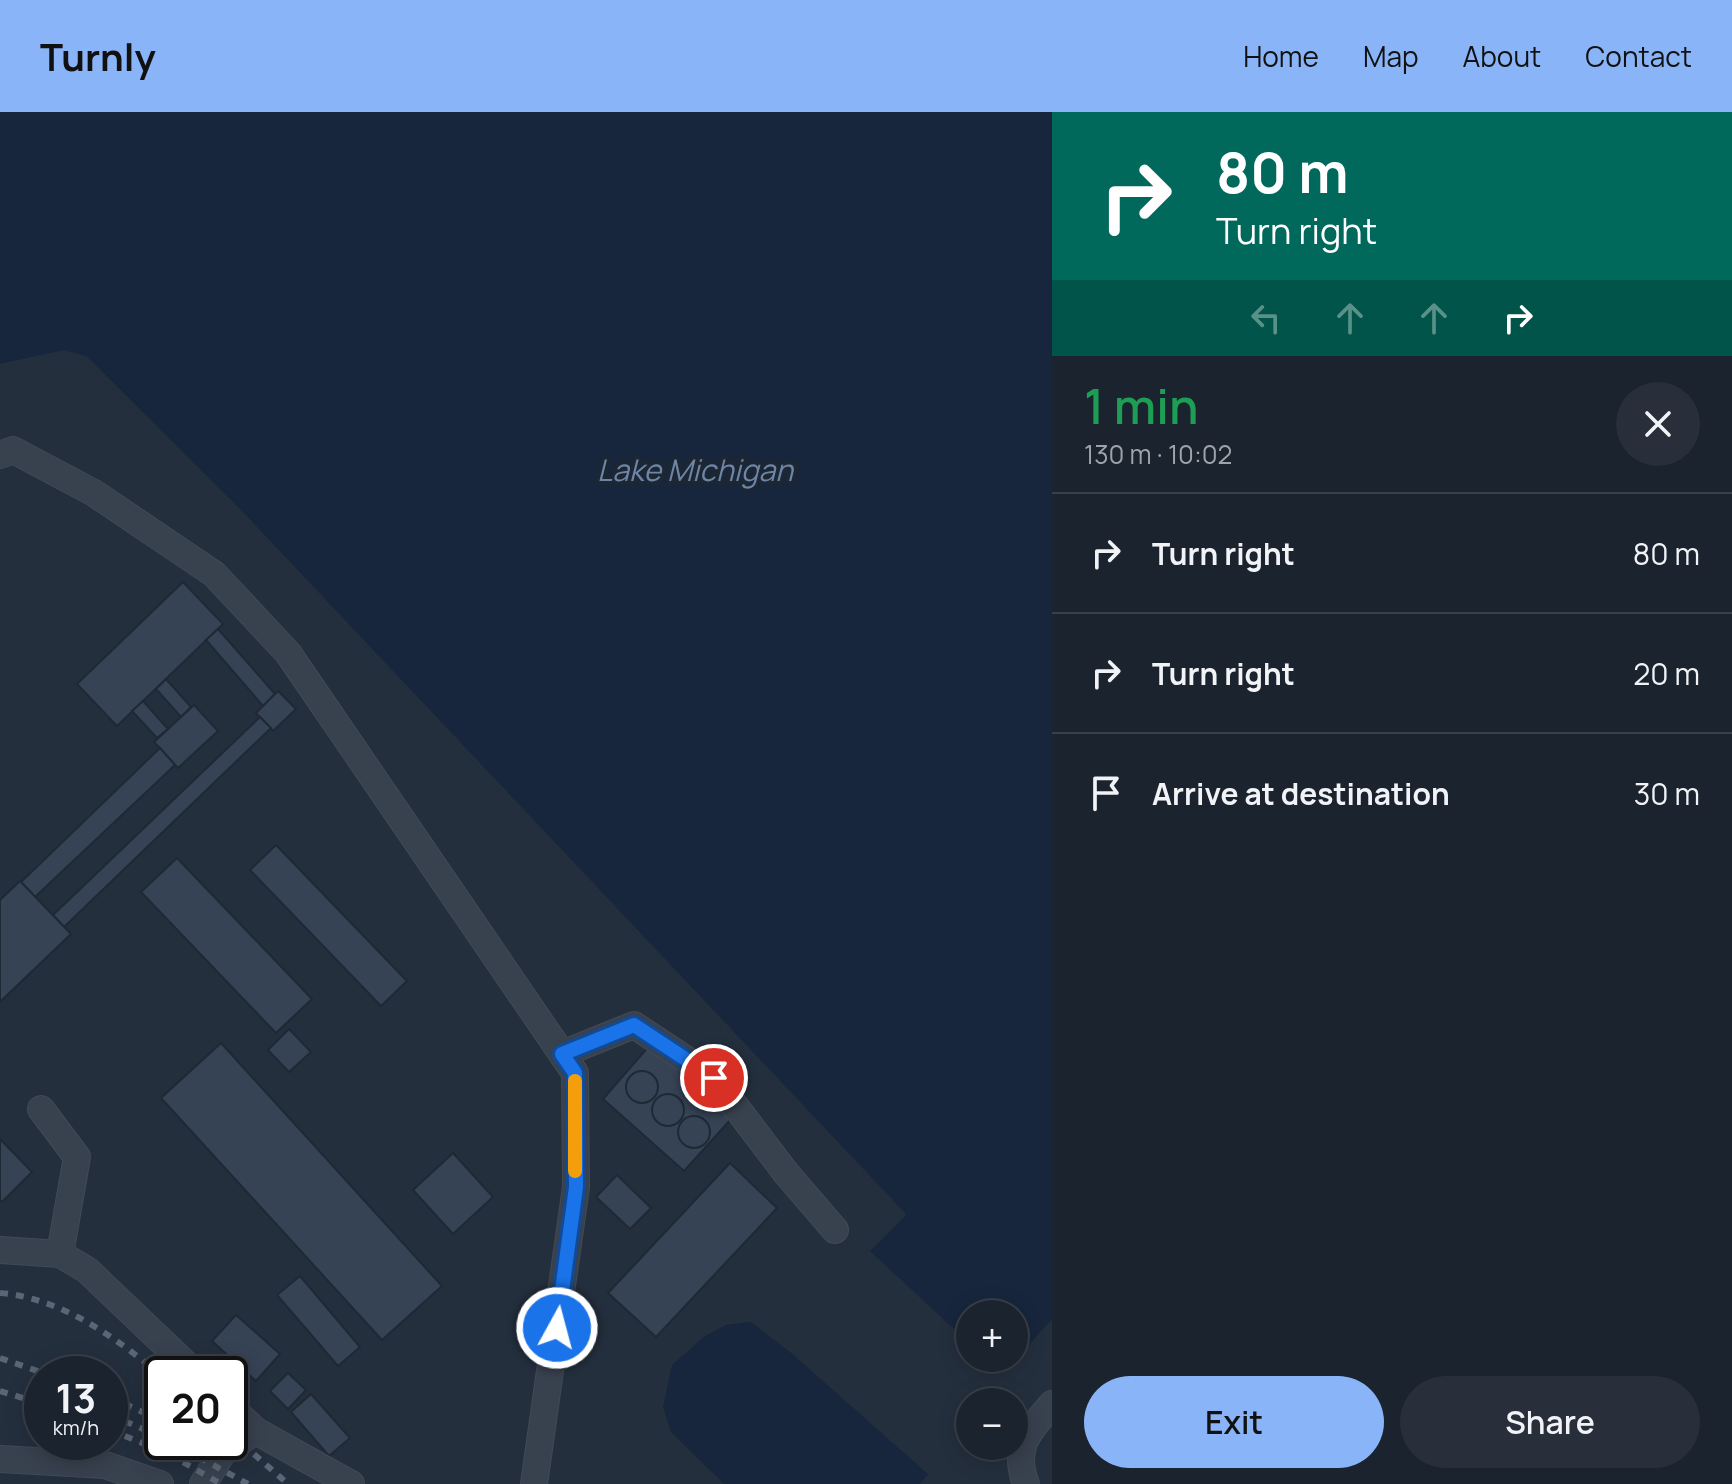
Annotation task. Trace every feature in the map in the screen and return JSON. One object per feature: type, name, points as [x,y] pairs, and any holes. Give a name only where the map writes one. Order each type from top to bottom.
[{"type":"lane","points":[[0,455],[13,450],[94,493],[214,574],[288,653],[575,1073],[576,1187],[534,1484]]},
{"type":"lane","points":[[562,1054],[634,1025],[714,1078],[786,1173],[835,1230]]},
{"type":"lane","points":[[41,1109],[77,1157],[60,1254]]},
{"type":"lane","points":[[0,1250],[60,1254],[87,1270],[177,1356]]},
{"type":"lane","points":[[1026,1484],[1019,1467],[1025,1436],[1052,1404]]},
{"type":"lane","points":[[248,1424],[351,1484]]},
{"type":"lane","points":[[203,1484],[223,1452],[256,1431]]},
{"type":"lane","points":[[0,1459],[105,1465],[160,1484]]},
{"type":"water","name":"Lake Michigan","points":[[0,112],[1052,112],[1052,1319],[1028,1346],[1028,1300],[956,1300],[956,1331],[870,1251],[906,1214],[239,508],[86,356],[64,351],[0,364]]},
{"type":"water","points":[[751,1322],[790,1352],[928,1474],[920,1484],[724,1484],[671,1432],[663,1407],[672,1365],[705,1336],[726,1325]]},
{"type":"pier","points":[[64,350],[86,356],[239,508],[906,1215],[873,1248],[870,1245],[901,1215],[237,511],[84,360],[64,355],[0,368],[0,364]]},
{"type":"building","points":[[183,582],[223,624],[117,726],[77,684]]},
{"type":"building","points":[[218,629],[275,694],[263,706],[206,640]]},
{"type":"building","points":[[166,679],[191,707],[181,717],[156,689]]},
{"type":"building","points":[[278,691],[296,709],[273,731],[256,713]]},
{"type":"building","points":[[143,701],[168,729],[157,738],[132,711]]},
{"type":"building","points":[[194,705],[218,731],[178,768],[154,742]]},
{"type":"building","points":[[260,717],[271,728],[64,927],[53,915]]},
{"type":"building","points":[[160,748],[175,765],[35,897],[21,882]]},
{"type":"building","points":[[276,845],[407,981],[381,1006],[250,870]]},
{"type":"building","points":[[177,858],[312,999],[276,1033],[141,892]]},
{"type":"building","points":[[20,881],[71,934],[0,1002],[0,900]]},
{"type":"building","points":[[289,1029],[311,1052],[289,1072],[268,1050]]},
{"type":"building","points":[[221,1043],[442,1286],[382,1340],[161,1098]]},
{"type":"building","points":[[650,1045],[732,1118],[684,1171],[603,1099]]},
{"type":"building","points":[[642,1071],[654,1075],[658,1087],[654,1099],[642,1103],[630,1099],[626,1087],[630,1075]]},
{"type":"building","points":[[668,1094],[680,1098],[684,1110],[680,1122],[668,1126],[656,1122],[652,1110],[656,1098]]},
{"type":"building","points":[[694,1116],[706,1120],[710,1132],[706,1144],[694,1148],[682,1144],[678,1132],[682,1120]]},
{"type":"building","points":[[0,1139],[32,1172],[2,1202],[0,1200]]},
{"type":"building","points":[[453,1153],[493,1197],[453,1234],[413,1190]]},
{"type":"building","points":[[730,1163],[777,1208],[656,1337],[608,1293]]},
{"type":"building","points":[[617,1175],[651,1208],[630,1229],[596,1197]]},
{"type":"building","points":[[300,1276],[360,1347],[338,1366],[277,1295]]},
{"type":"building","points":[[236,1315],[280,1354],[256,1381],[248,1374],[248,1356],[228,1356],[212,1341]]},
{"type":"building","points":[[288,1373],[306,1390],[288,1409],[270,1391]]},
{"type":"building","points":[[311,1394],[350,1438],[329,1456],[291,1412]]},
{"type":"railway","points":[[0,1293],[23,1296],[66,1311],[107,1334],[144,1362]]},
{"type":"railway","points":[[0,1358],[24,1366]]},
{"type":"railway","points":[[0,1391],[24,1398]]},
{"type":"railway","points":[[128,1405],[144,1413]]},
{"type":"railway","points":[[128,1423],[144,1429]]},
{"type":"railway","points":[[128,1437],[169,1454],[221,1484]]},
{"type":"railway","points":[[248,1449],[288,1484]]},
{"type":"railway","points":[[204,1460],[248,1484]]},
{"type":"slow traffic","points":[[575,1081],[575,1171]]},
{"type":"route","points":[[557,1328],[576,1187],[575,1073],[562,1054],[634,1025],[714,1078]]}]
